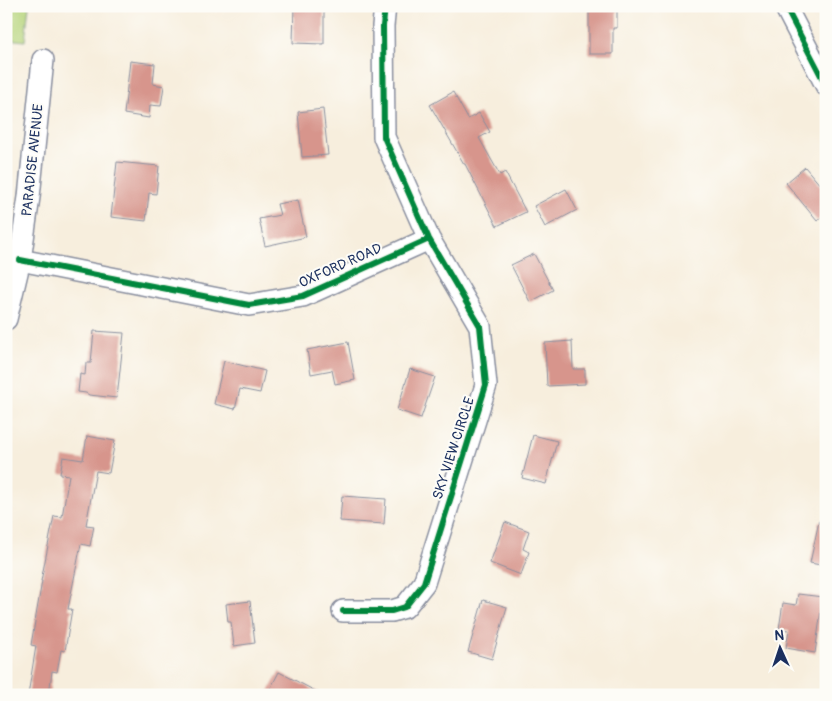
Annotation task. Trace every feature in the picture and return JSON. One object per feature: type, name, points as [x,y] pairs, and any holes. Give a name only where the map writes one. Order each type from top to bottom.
[{"type":"street","points":[[385,6],[383,26],[384,137],[429,239]]},
{"type":"street","points":[[785,6],[826,85]]},
{"type":"street","name":"PARADISE AVENUE","points":[[6,319],[20,260],[29,197],[42,60]]},
{"type":"street","name":"OXFORD ROAD","points":[[20,260],[249,305],[303,296],[429,239]]},
{"type":"street","name":"SKY VIEW CIRCLE","points":[[343,611],[392,611],[405,606],[424,583],[486,385],[480,326],[429,239]]},
{"type":"green space","points":[[6,6],[29,6],[25,41],[6,39]]},
{"type":"building","points":[[294,6],[324,7],[324,44],[293,43]]},
{"type":"building","points":[[589,6],[617,6],[617,28],[613,28],[613,54],[589,54]]},
{"type":"building","points":[[130,61],[155,64],[153,84],[164,86],[161,106],[150,105],[149,118],[124,114]]},
{"type":"building","points":[[453,92],[468,119],[479,113],[490,132],[479,138],[500,175],[505,172],[526,212],[497,226],[465,164],[430,105]]},
{"type":"building","points":[[323,109],[328,155],[302,157],[298,112]]},
{"type":"building","points":[[117,162],[159,166],[156,194],[149,193],[146,221],[111,217]]},
{"type":"building","points":[[805,167],[826,192],[826,214],[817,221],[786,183]]},
{"type":"building","points":[[566,189],[577,210],[545,227],[534,206]]},
{"type":"building","points":[[298,200],[306,237],[265,246],[259,219],[280,215],[277,204]]},
{"type":"building","points":[[534,254],[553,290],[530,302],[511,265]]},
{"type":"building","points":[[94,331],[124,333],[117,398],[78,392],[80,374],[85,375],[86,363],[91,363]]},
{"type":"building","points":[[572,341],[573,369],[585,369],[585,384],[547,386],[545,343]]},
{"type":"building","points":[[348,342],[355,380],[335,384],[332,370],[311,374],[307,350]]},
{"type":"building","points":[[224,361],[265,371],[260,393],[240,389],[235,409],[214,404]]},
{"type":"building","points":[[410,369],[435,377],[421,418],[397,410]]},
{"type":"building","points":[[533,435],[557,441],[546,484],[522,478]]},
{"type":"building","points":[[87,436],[115,441],[109,473],[96,471],[86,525],[94,526],[90,546],[81,544],[68,609],[72,609],[65,651],[61,650],[57,672],[52,671],[49,695],[28,695],[36,646],[31,645],[41,581],[54,516],[62,517],[69,475],[60,474],[63,457],[83,460]]},
{"type":"building","points":[[342,496],[386,499],[384,524],[340,521]]},
{"type":"building","points":[[819,521],[826,522],[826,566],[810,563]]},
{"type":"building","points":[[505,522],[529,531],[523,549],[529,552],[521,575],[490,563]]},
{"type":"building","points":[[798,594],[823,597],[815,653],[786,648],[789,630],[779,629],[783,603],[796,605]]},
{"type":"building","points":[[483,600],[507,607],[492,659],[468,652]]},
{"type":"building","points":[[250,601],[255,643],[234,646],[231,622],[228,622],[226,604]]},
{"type":"building","points":[[279,672],[323,695],[267,695]]},
{"type":"cycle path","points":[[343,611],[392,611],[405,607],[424,583],[486,385],[480,326],[429,239],[384,137],[383,26],[385,6]]},
{"type":"cycle path","points":[[785,6],[826,85]]},
{"type":"cycle path","points":[[20,260],[249,305],[303,296],[429,239]]}]
